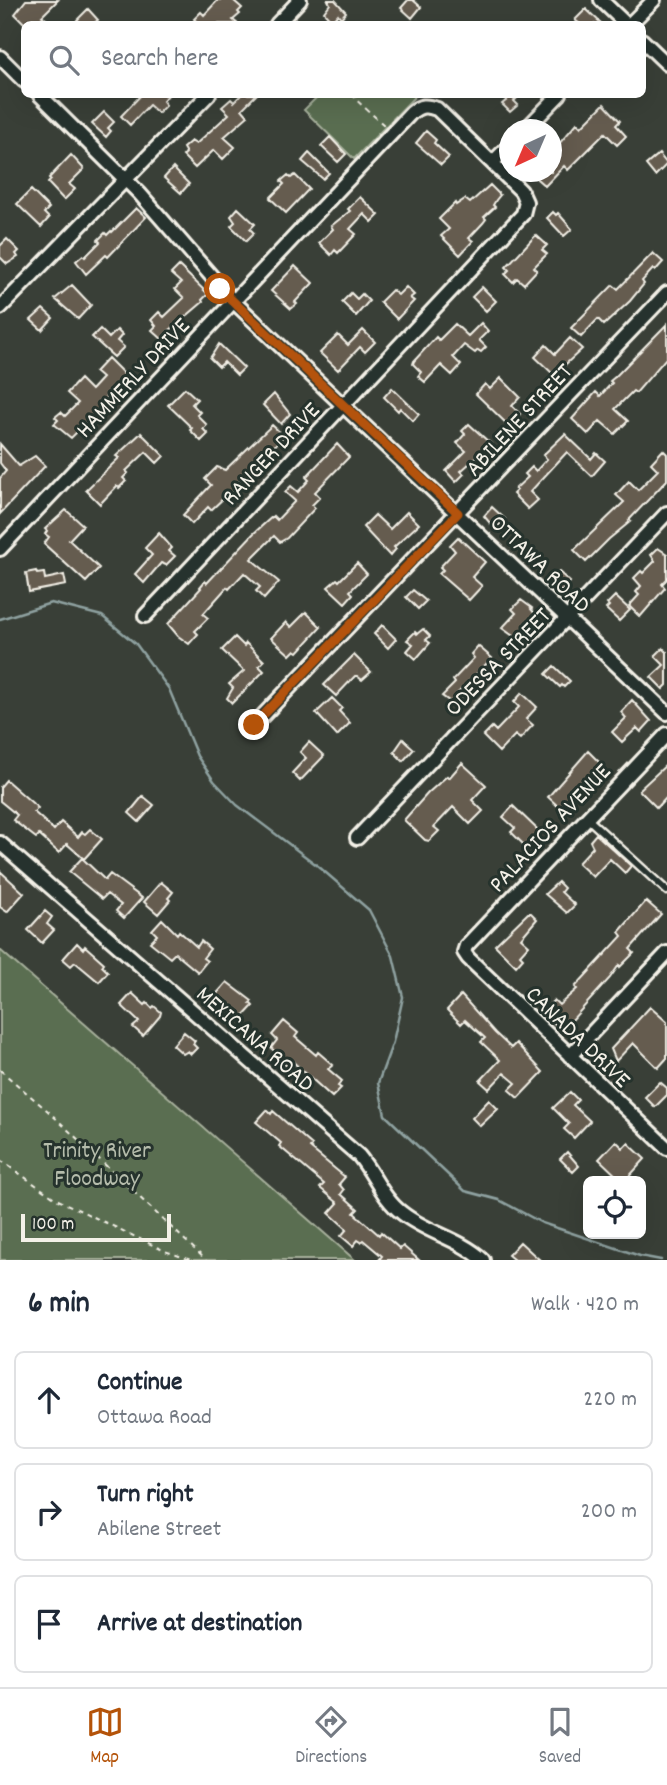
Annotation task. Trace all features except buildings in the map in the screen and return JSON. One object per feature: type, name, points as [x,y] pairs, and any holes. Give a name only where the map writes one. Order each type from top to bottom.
[{"type":"street","points":[[280,21],[300,0]]},
{"type":"street","points":[[601,0],[625,21]]},
{"type":"street","points":[[631,21],[654,0]]},
{"type":"street","points":[[646,44],[667,64]]},
{"type":"street","points":[[0,57],[21,77]]},
{"type":"street","name":"OTTAWA ROAD","points":[[43,98],[126,180],[233,301],[667,713]]},
{"type":"street","points":[[0,308],[205,98]]},
{"type":"street","points":[[537,119],[557,98]]},
{"type":"street","name":"HAMMERLY DRIVE","points":[[0,549],[418,107],[437,109],[493,162]]},
{"type":"street","points":[[493,162],[499,156]]},
{"type":"street","name":"RANGER DRIVE","points":[[145,616],[523,214],[526,202],[521,191],[493,162]]},
{"type":"street","name":"ABILENE STREET","points":[[254,725],[667,293]]},
{"type":"street","name":"ODESSA STREET","points":[[357,838],[667,513]]},
{"type":"street","name":"PALACIOS AVENUE","points":[[464,952],[466,946],[667,734]]},
{"type":"street","name":"MEXICANA ROAD","points":[[0,843],[359,1156],[400,1213],[465,1246],[483,1260]]},
{"type":"street","name":"CANADA DRIVE","points":[[464,952],[667,1148]]},
{"type":"street","points":[[570,1056],[667,953]]},
{"type":"lane","points":[[587,818],[667,891]]},
{"type":"path","points":[[354,98],[392,133]]},
{"type":"path","points":[[0,1070],[48,1111],[206,1260]]},
{"type":"path","points":[[0,1160],[56,1199],[165,1251],[191,1260]]},
{"type":"green space","points":[[316,98],[413,98],[354,159],[304,110]]},
{"type":"green space","name":"Trinity River Floodway","points":[[0,950],[355,1260],[0,1260]]},
{"type":"waterway","points":[[0,619],[51,603],[102,616],[136,644],[169,689],[197,756],[214,781],[237,805],[318,866],[369,910],[393,956],[403,997],[393,1042],[378,1083],[385,1115],[465,1191],[499,1200],[542,1223],[640,1256],[661,1260]]},
{"type":"route","points":[[220,289],[458,513],[254,725]]}]
